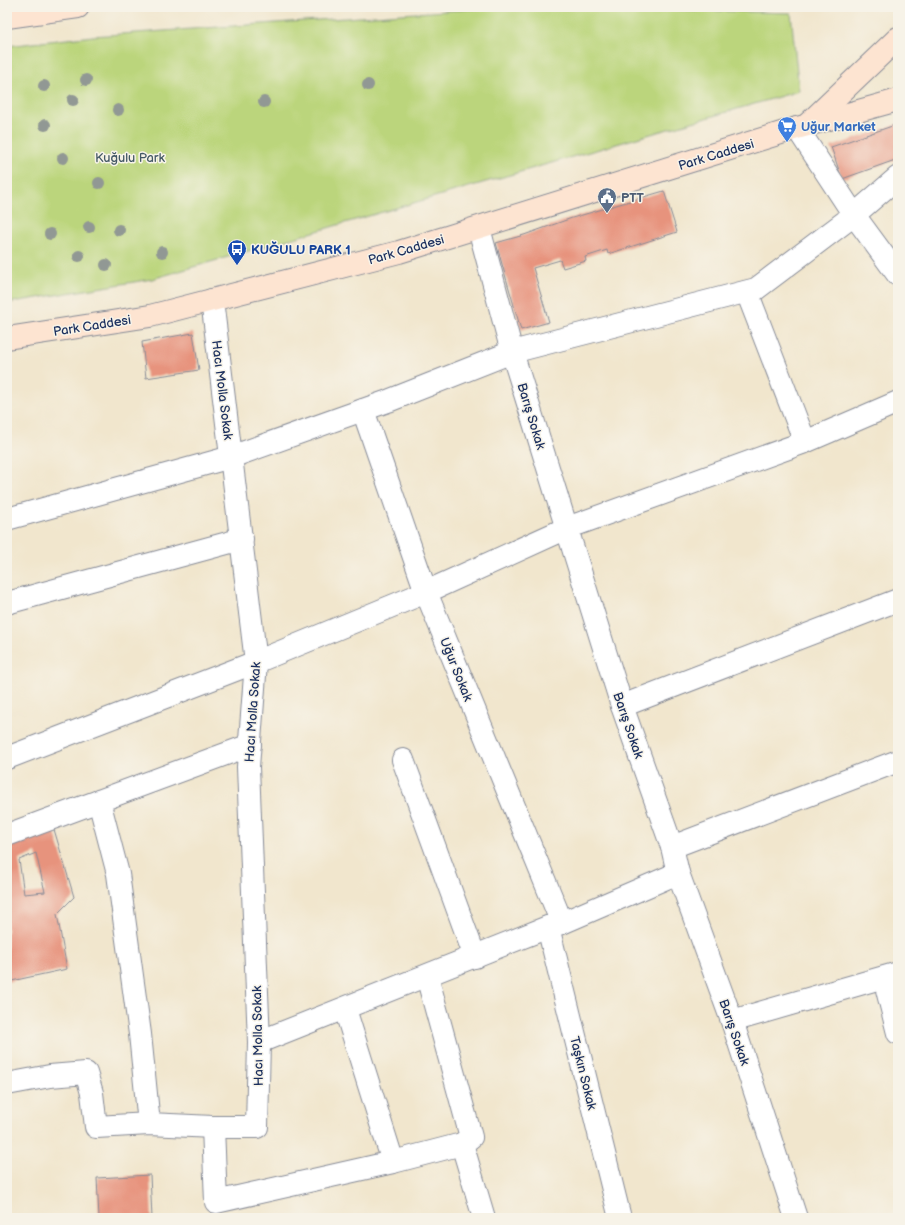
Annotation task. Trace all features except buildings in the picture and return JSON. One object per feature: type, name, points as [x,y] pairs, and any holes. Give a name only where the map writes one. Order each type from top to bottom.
[{"type":"main road","points":[[7,17],[78,7]]},
{"type":"main road","points":[[802,127],[898,38]]},
{"type":"main road","name":"Park Caddesi","points":[[7,338],[150,316],[399,252],[802,127],[898,100]]},
{"type":"street","points":[[802,127],[854,215],[898,275]]},
{"type":"street","points":[[7,519],[231,457],[363,410],[512,352],[756,289],[854,215],[898,177]]},
{"type":"street","name":"Barış Sokak","points":[[479,228],[512,352],[622,706],[672,847],[678,873],[732,1021],[796,1218]]},
{"type":"street","points":[[747,292],[805,442]]},
{"type":"street","name":"Hacı Molla Sokak","points":[[212,300],[256,662],[248,767],[259,1042],[257,1127],[213,1128]]},
{"type":"street","points":[[7,758],[256,662],[426,592],[567,528],[805,442],[898,402]]},
{"type":"street","name":"Uğur Sokak","points":[[363,410],[426,592],[555,925]]},
{"type":"street","points":[[7,602],[242,539]]},
{"type":"street","points":[[622,706],[898,600]]},
{"type":"street","points":[[7,835],[250,745]]},
{"type":"street","points":[[403,760],[475,957]]},
{"type":"street","points":[[672,847],[898,762]]},
{"type":"street","points":[[99,801],[118,874],[140,1034],[149,1124]]},
{"type":"street","points":[[259,1042],[555,925],[678,873]]},
{"type":"street","name":"Taşkın Sokak","points":[[555,925],[620,1218]]},
{"type":"street","points":[[732,1021],[891,975],[898,1033]]},
{"type":"street","points":[[7,1084],[50,1076],[86,1072],[92,1093],[96,1127],[149,1124],[213,1128],[216,1202],[394,1162],[462,1144],[471,1136],[427,976]]},
{"type":"street","points":[[345,1009],[394,1162]]},
{"type":"street","points":[[462,1144],[484,1218]]},
{"type":"green space","name":"Kuğulu Park","points":[[501,7],[579,7],[791,13],[799,91],[152,279],[7,303],[7,46],[93,36]]},
{"type":"place","name":"Uğur Market","points":[[787,143]]},
{"type":"place","name":"PTT","points":[[607,214]]},
{"type":"place","name":"KUĞULU PARK 1","points":[[237,266]]}]
